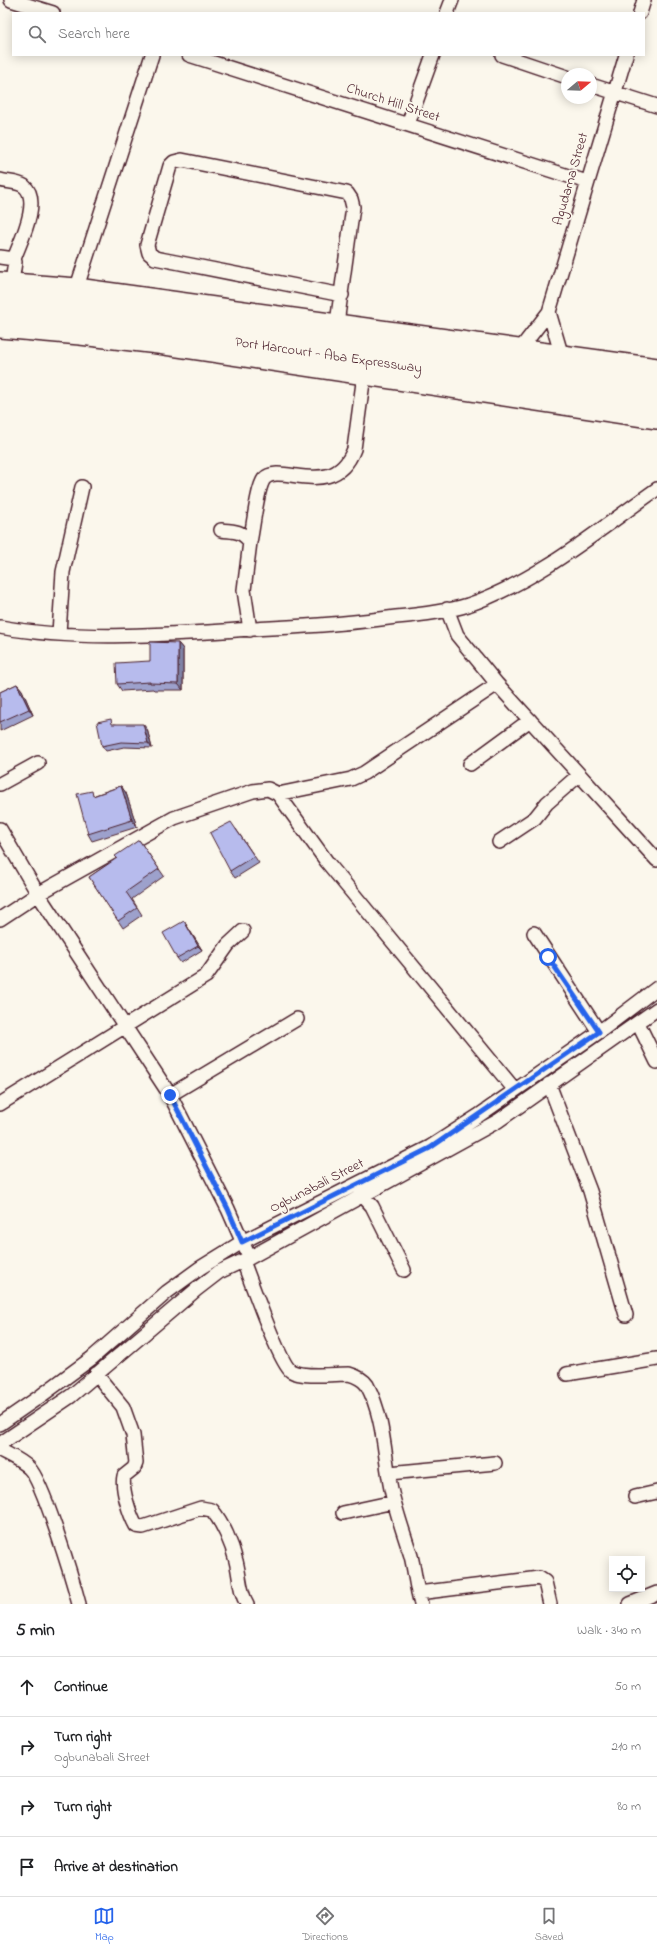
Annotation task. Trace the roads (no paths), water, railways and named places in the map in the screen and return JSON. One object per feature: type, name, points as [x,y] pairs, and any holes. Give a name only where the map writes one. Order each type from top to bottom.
[{"type":"highway","name":"Port Harcourt - Aba Expressway","points":[[0,298],[46,301],[121,310],[648,392]]},
{"type":"highway","name":"Port Harcourt - Aba Expressway","points":[[0,315],[152,330],[648,392]]},
{"type":"main road","points":[[6,282],[77,287],[657,367]]},
{"type":"main road","points":[[0,329],[135,342],[364,375],[657,420]]},
{"type":"street","points":[[11,0],[51,12]]},
{"type":"street","points":[[448,12],[452,0]]},
{"type":"street","points":[[640,12],[644,0]]},
{"type":"street","points":[[77,287],[152,56]]},
{"type":"street","name":"Church Hill Street","points":[[192,56],[587,182]]},
{"type":"street","points":[[408,124],[433,56]]},
{"type":"street","points":[[505,56],[561,75]]},
{"type":"street","name":"Agudama Street","points":[[549,312],[626,56]]},
{"type":"street","points":[[597,87],[657,106]]},
{"type":"street","points":[[337,324],[342,295],[353,207],[351,199],[347,193],[182,160],[174,162],[170,166],[147,245],[149,253],[155,258],[342,295]]},
{"type":"street","points":[[0,180],[24,187],[29,193],[32,203],[29,218],[14,259],[15,262],[6,282]]},
{"type":"street","points":[[0,257],[14,259]]},
{"type":"street","points":[[521,348],[549,312]]},
{"type":"street","points":[[549,312],[561,353]]},
{"type":"street","points":[[250,630],[244,590],[250,542],[263,480],[268,476],[276,474],[314,478],[331,475],[350,461],[354,449],[364,375]]},
{"type":"street","points":[[59,633],[63,572],[82,487]]},
{"type":"street","points":[[0,627],[27,632],[105,635],[250,630],[334,625],[425,614],[467,605],[520,581],[552,563],[657,489]]},
{"type":"street","points":[[221,530],[245,535],[250,542]]},
{"type":"street","points":[[447,609],[457,635],[497,684],[657,860]]},
{"type":"street","points":[[278,794],[351,779],[364,773],[497,684]]},
{"type":"street","points":[[470,764],[530,720]]},
{"type":"street","points":[[0,784],[38,763]]},
{"type":"street","points":[[499,842],[535,818],[547,804],[579,775]]},
{"type":"street","points":[[0,919],[38,894],[174,818],[253,792],[268,789],[278,794],[326,862],[515,1090]]},
{"type":"street","points":[[0,829],[38,894],[170,1095],[228,1209],[242,1242],[246,1260],[276,1346],[286,1366],[291,1371],[300,1374],[349,1374],[356,1376],[366,1384],[373,1400],[383,1436],[394,1502],[411,1557],[419,1599],[539,1578],[545,1582],[550,1604]]},
{"type":"street","points":[[0,1104],[206,976],[228,945],[243,931]]},
{"type":"street","points":[[534,933],[599,1032]]},
{"type":"street","name":"Ogbunabali Street","points":[[0,1424],[42,1396],[92,1358],[167,1292],[200,1268],[242,1242],[430,1148],[599,1032],[657,988]]},
{"type":"street","name":"Ogbunabali Street","points":[[0,1444],[71,1396],[219,1272],[246,1260],[362,1194],[430,1159],[498,1120],[657,1008]]},
{"type":"street","points":[[170,1095],[296,1019]]},
{"type":"street","points":[[638,1022],[657,1062]]},
{"type":"street","points":[[549,1084],[590,1191],[626,1315]]},
{"type":"street","points":[[362,1194],[372,1206],[404,1270]]},
{"type":"street","points":[[567,1374],[657,1359]]},
{"type":"street","points":[[96,1374],[124,1407],[133,1435],[136,1463],[134,1468],[124,1476],[123,1483],[131,1515],[136,1526],[143,1527],[201,1508],[212,1510],[219,1518],[236,1560],[241,1590],[247,1604]]},
{"type":"street","points":[[0,1450],[29,1467],[35,1476],[70,1573],[79,1604]]},
{"type":"street","points":[[389,1473],[494,1463]]},
{"type":"street","points":[[635,1497],[657,1492]]},
{"type":"street","points":[[343,1513],[394,1502]]},
{"type":"street","points":[[630,1604],[653,1597]]}]
